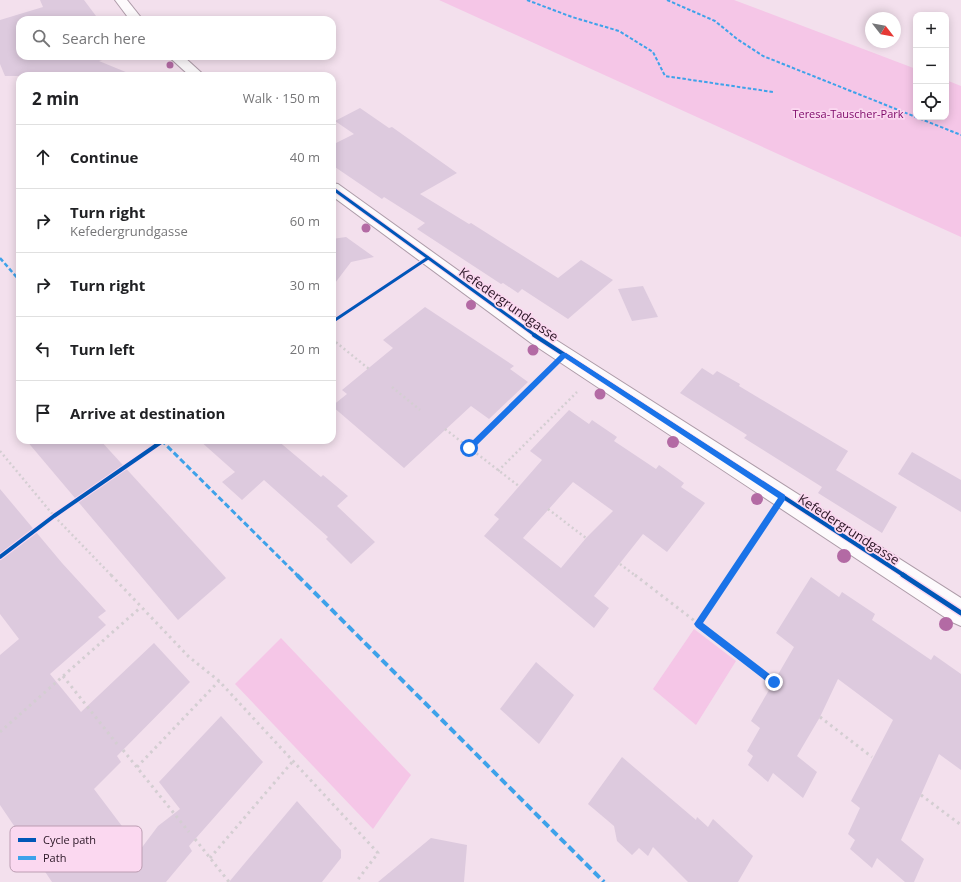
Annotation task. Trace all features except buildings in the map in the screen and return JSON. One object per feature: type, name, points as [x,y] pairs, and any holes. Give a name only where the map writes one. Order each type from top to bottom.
[{"type":"street","points":[[121,0],[134,16]]},
{"type":"street","points":[[180,60],[193,72]]},
{"type":"street","name":"Kefedergrundgasse","points":[[336,191],[487,302],[564,355],[961,613]]},
{"type":"path","points":[[336,342],[369,368]]},
{"type":"path","points":[[469,448],[564,355]]},
{"type":"path","points":[[498,471],[595,375]]},
{"type":"path","points":[[392,387],[420,410]]},
{"type":"path","points":[[446,429],[520,487]]},
{"type":"path","points":[[0,452],[54,516],[188,657],[219,681],[378,853],[356,882]]},
{"type":"path","points":[[698,624],[783,498]]},
{"type":"path","points":[[548,509],[586,538]]},
{"type":"path","points":[[48,521],[61,512]]},
{"type":"path","points":[[620,564],[774,682]]},
{"type":"path","points":[[0,732],[141,607]]},
{"type":"path","points":[[63,676],[117,744]]},
{"type":"path","points":[[137,767],[219,681]]},
{"type":"path","points":[[820,717],[872,757]]},
{"type":"path","points":[[123,750],[189,832]]},
{"type":"path","points":[[210,858],[293,761]]},
{"type":"path","points":[[922,795],[961,825]]},
{"type":"path","points":[[195,839],[229,882]]},
{"type":"green space","name":"Teresa-Tauscher-Park","points":[[439,0],[734,0],[913,68],[913,120],[949,120],[949,81],[961,86],[961,237]]},
{"type":"green space","points":[[694,629],[736,661],[696,725],[653,689]]},
{"type":"green space","points":[[281,638],[411,775],[373,829],[235,684]]},
{"type":"marked path","points":[[527,0],[572,17],[619,31],[653,52],[665,76],[773,92]]},
{"type":"marked path","points":[[667,0],[715,21],[737,39],[763,56],[961,135]]},
{"type":"marked path","points":[[0,258],[16,276]]},
{"type":"marked path","points":[[165,444],[604,882]]},
{"type":"cycle path","points":[[336,191],[538,338],[961,613]]},
{"type":"cycle path","points":[[336,319],[428,258]]},
{"type":"cycle path","points":[[0,557],[54,516],[158,444]]},
{"type":"route","points":[[469,448],[564,355],[783,498],[698,624],[774,682]]}]
